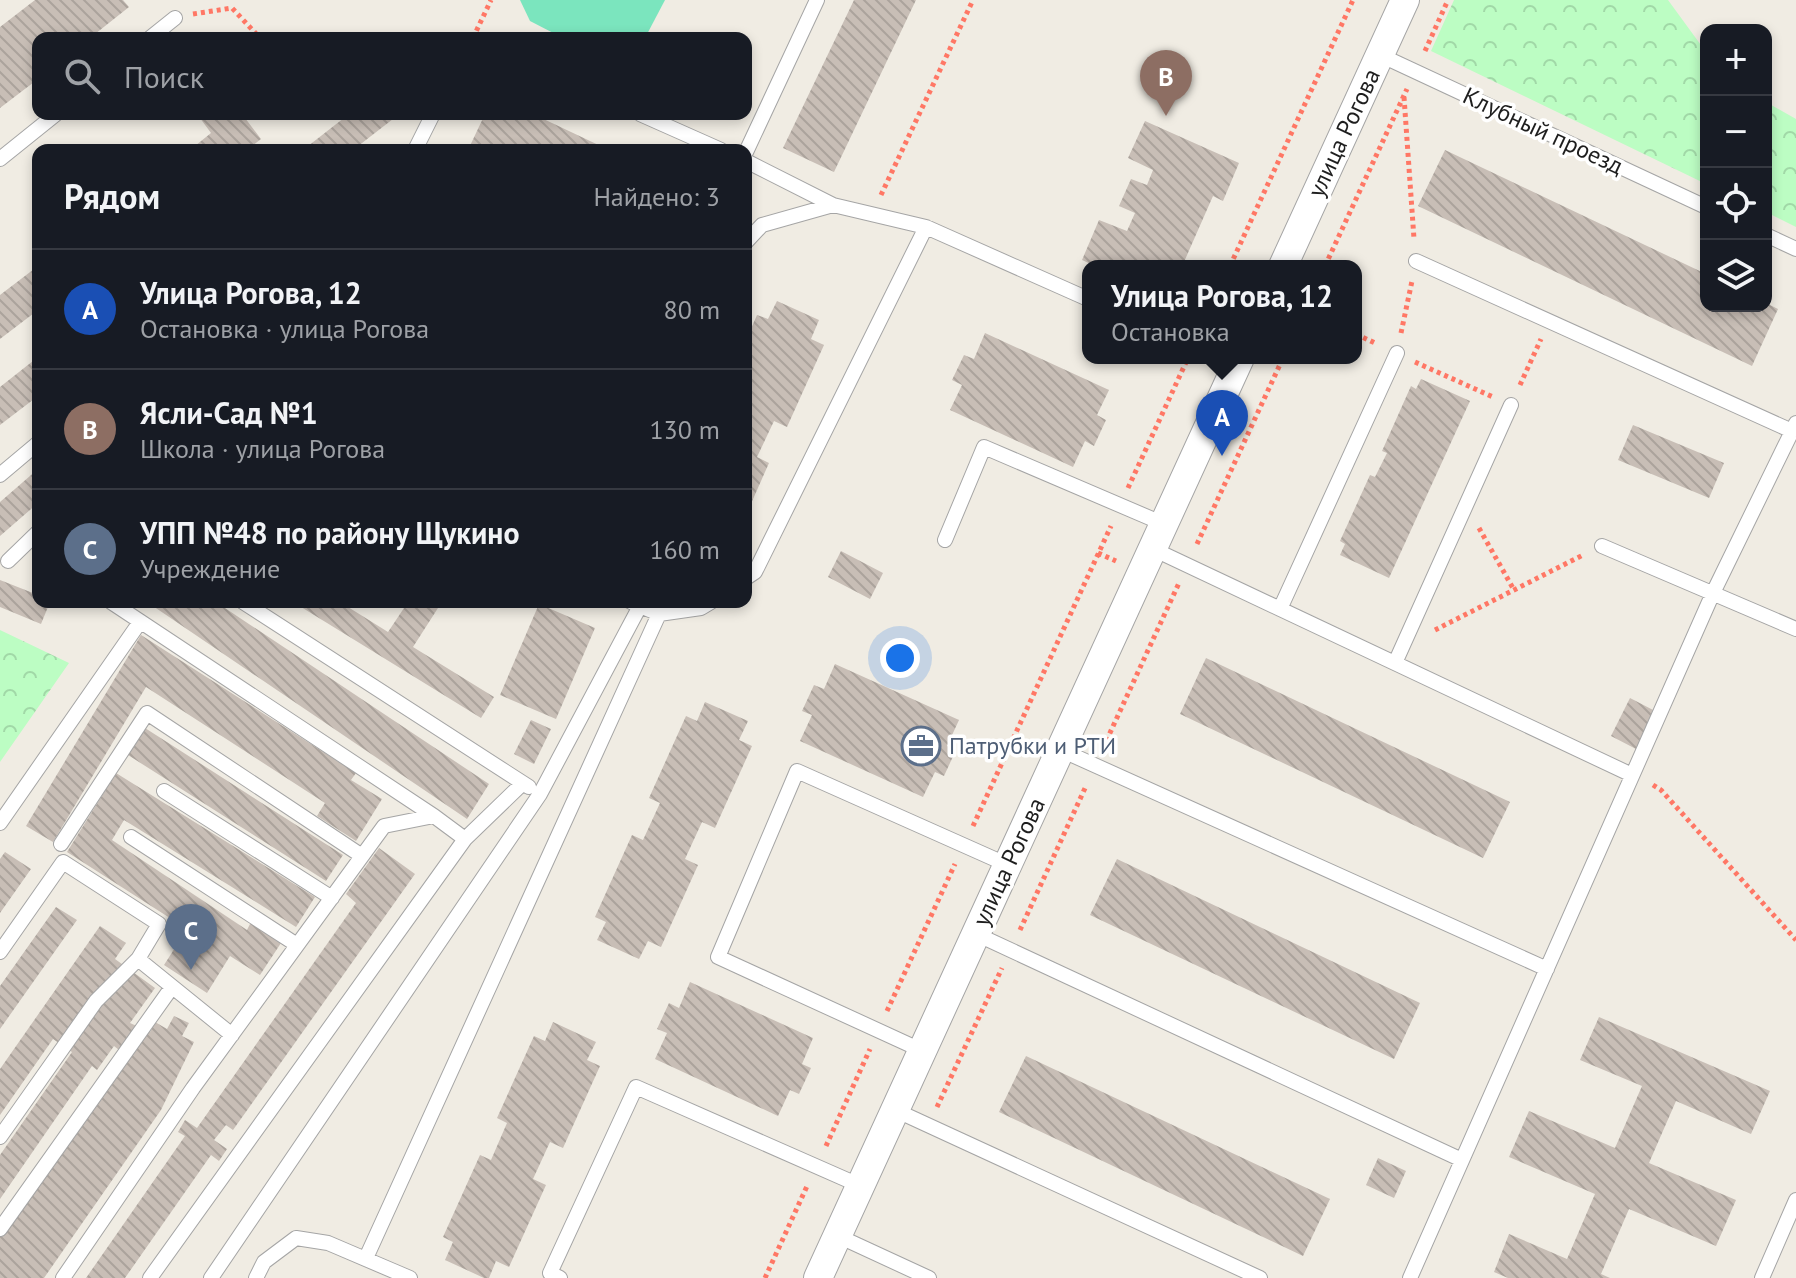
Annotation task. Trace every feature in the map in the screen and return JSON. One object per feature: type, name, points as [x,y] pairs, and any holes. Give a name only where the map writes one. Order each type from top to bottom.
[{"type":"street","name":"улица Рогова","points":[[1286,260],[1405,0]]},
{"type":"street","name":"улица Рогова","points":[[818,1278],[1159,537],[1231,364]]},
{"type":"lane","points":[[750,144],[817,0]]},
{"type":"lane","points":[[158,32],[175,18]]},
{"type":"lane","name":"Клубный проезд","points":[[1380,55],[1700,204]]},
{"type":"lane","points":[[0,159],[49,120]]},
{"type":"lane","points":[[418,144],[430,120]]},
{"type":"lane","points":[[654,120],[708,144]]},
{"type":"lane","points":[[752,164],[833,205],[926,227],[1082,296]]},
{"type":"lane","points":[[752,236],[762,225],[833,205]]},
{"type":"lane","points":[[752,574],[926,227]]},
{"type":"lane","points":[[1772,238],[1796,249]]},
{"type":"lane","points":[[1410,1278],[1713,593],[1794,427],[1416,261]]},
{"type":"lane","points":[[1280,609],[1397,353]]},
{"type":"lane","points":[[1395,663],[1511,405]]},
{"type":"lane","points":[[945,540],[984,447],[1120,506],[1159,537],[1187,565],[1632,775]]},
{"type":"lane","points":[[0,475],[32,448]]},
{"type":"lane","points":[[8,561],[32,538]]},
{"type":"lane","points":[[1602,546],[1796,629]]},
{"type":"lane","points":[[120,608],[465,839]]},
{"type":"lane","points":[[252,608],[540,794]]},
{"type":"lane","points":[[211,1278],[540,794],[634,608]]},
{"type":"lane","points":[[645,608],[659,614],[701,608]]},
{"type":"lane","points":[[366,1258],[659,614]]},
{"type":"lane","points":[[0,823],[140,622]]},
{"type":"lane","points":[[61,844],[147,713],[362,856]]},
{"type":"lane","points":[[1061,750],[1547,969]]},
{"type":"lane","points":[[923,1051],[718,957],[797,771],[1008,865]]},
{"type":"lane","points":[[150,1278],[465,839],[523,783]]},
{"type":"lane","points":[[164,791],[332,898]]},
{"type":"lane","points":[[63,1278],[232,1035],[384,826],[434,816]]},
{"type":"lane","points":[[131,837],[297,945]]},
{"type":"lane","points":[[0,952],[63,862],[159,924],[138,959],[96,1001],[0,1137]]},
{"type":"lane","points":[[976,934],[1462,1160]]},
{"type":"lane","points":[[138,959],[232,1035]]},
{"type":"lane","points":[[0,1229],[172,987]]},
{"type":"lane","points":[[560,1278],[550,1273],[636,1087],[861,1186]]},
{"type":"lane","points":[[895,1110],[1260,1278]]},
{"type":"lane","points":[[1762,1278],[1796,1200]]},
{"type":"lane","points":[[838,1236],[929,1278]]},
{"type":"lane","points":[[256,1278],[264,1262],[296,1238],[328,1243],[410,1278]]},
{"type":"path","points":[[476,32],[491,0]]},
{"type":"path","points":[[872,214],[973,0]]},
{"type":"path","points":[[1233,260],[1353,0]]},
{"type":"path","points":[[1328,260],[1448,0]]},
{"type":"path","points":[[175,18],[232,8],[254,32]]},
{"type":"path","points":[[1404,96],[1416,261],[1397,353],[1511,405],[1549,321]]},
{"type":"path","points":[[765,1278],[1185,364]]},
{"type":"path","points":[[929,1125],[1280,364]]},
{"type":"path","points":[[1466,504],[1514,590]]},
{"type":"path","points":[[1403,646],[1602,546]]},
{"type":"path","points":[[1632,775],[1661,790],[1796,940]]},
{"type":"green space","points":[[520,0],[665,0],[648,32],[551,32],[530,21]]},
{"type":"green space","points":[[1454,0],[1668,0],[1700,44],[1700,181],[1431,51]]},
{"type":"green space","points":[[1772,105],[1796,119],[1796,227],[1772,215]]},
{"type":"green space","points":[[0,630],[69,663],[0,762]]},
{"type":"building","points":[[35,0],[123,0],[129,7],[98,32],[32,32],[32,84],[0,108],[0,27]]},
{"type":"building","points":[[854,0],[916,0],[834,172],[783,148]]},
{"type":"building","points":[[201,120],[247,120],[261,139],[255,144],[197,144],[211,133]]},
{"type":"building","points":[[341,120],[392,120],[361,144],[311,144]]},
{"type":"building","points":[[482,120],[546,120],[596,144],[471,144]]},
{"type":"building","points":[[1145,121],[1239,163],[1223,201],[1213,196],[1185,260],[1082,260],[1099,220],[1127,231],[1135,213],[1119,206],[1131,179],[1147,185],[1153,170],[1128,158]]},
{"type":"building","points":[[1445,150],[1700,271],[1700,312],[1772,312],[1772,306],[1778,309],[1752,366],[1418,206]]},
{"type":"building","points":[[32,271],[32,315],[0,339],[0,295]]},
{"type":"building","points":[[777,301],[819,320],[811,339],[824,345],[787,427],[774,421],[757,457],[769,463],[752,501],[752,326],[757,315],[768,319]]},
{"type":"building","points":[[985,333],[1109,390],[1097,415],[1106,420],[1094,446],[1085,441],[1073,467],[950,410],[962,385],[952,380],[964,355],[974,359]]},
{"type":"building","points":[[32,362],[32,401],[0,425],[0,387]]},
{"type":"building","points":[[1421,379],[1470,401],[1389,578],[1340,555],[1345,544],[1340,541],[1370,475],[1375,477],[1387,453],[1382,451],[1411,386],[1416,389]]},
{"type":"building","points":[[1633,425],[1724,463],[1709,498],[1618,460]]},
{"type":"building","points":[[32,474],[32,508],[0,536],[0,502]]},
{"type":"building","points":[[841,551],[883,573],[870,599],[828,577]]},
{"type":"building","points":[[0,580],[32,593],[32,608],[48,608],[41,624],[0,607]]},
{"type":"building","points":[[156,608],[225,608],[489,784],[467,819]]},
{"type":"building","points":[[303,608],[350,608],[388,632],[404,608],[438,608],[413,647],[494,697],[481,718]]},
{"type":"building","points":[[537,608],[548,608],[595,628],[556,719],[500,695]]},
{"type":"building","points":[[141,635],[356,773],[351,780],[382,799],[356,841],[317,816],[325,803],[146,687],[53,842],[26,826]]},
{"type":"building","points":[[1206,658],[1510,802],[1483,858],[1180,714]]},
{"type":"building","points":[[835,664],[959,720],[947,746],[956,750],[944,776],[935,772],[923,797],[800,741],[812,715],[802,711],[814,685],[824,689]]},
{"type":"building","points":[[1630,698],[1655,711],[1636,749],[1611,736]]},
{"type":"building","points":[[705,702],[748,721],[739,740],[752,746],[715,828],[702,822],[685,859],[698,865],[661,947],[648,941],[639,959],[597,940],[606,922],[595,917],[632,835],[643,840],[660,803],[649,798],[686,716],[697,721]]},
{"type":"building","points":[[531,720],[551,729],[534,764],[514,754]]},
{"type":"building","points":[[145,728],[343,855],[326,881],[128,755]]},
{"type":"building","points":[[116,773],[315,897],[296,927],[124,820],[112,840],[247,930],[251,922],[281,943],[260,975],[230,956],[207,993],[164,965],[187,929],[67,852]]},
{"type":"building","points":[[379,848],[415,874],[233,1130],[226,1125],[214,1140],[227,1149],[219,1161],[211,1155],[125,1278],[86,1278],[185,1136],[178,1132],[185,1120],[197,1128],[356,903],[346,894]]},
{"type":"building","points":[[5,852],[31,869],[0,913],[0,859]]},
{"type":"building","points":[[1117,859],[1420,1003],[1394,1059],[1090,915]]},
{"type":"building","points":[[56,907],[77,920],[0,1029],[0,986]]},
{"type":"building","points":[[100,926],[126,943],[115,959],[155,988],[130,1023],[150,1032],[155,1022],[167,1029],[174,1016],[189,1023],[182,1036],[194,1042],[161,1110],[44,1278],[0,1278],[0,1237],[118,1073],[124,1054],[114,1046],[97,1070],[92,1066],[0,1199],[0,1155],[72,1052],[53,1039],[0,1115],[0,1069]]},
{"type":"building","points":[[690,982],[813,1038],[802,1064],[811,1068],[799,1094],[790,1090],[778,1116],[655,1059],[667,1033],[657,1029],[669,1003],[679,1008]]},
{"type":"building","points":[[1599,1017],[1770,1091],[1751,1134],[1676,1101],[1649,1163],[1736,1200],[1716,1246],[1629,1209],[1601,1274],[1610,1278],[1508,1278],[1494,1272],[1509,1234],[1567,1259],[1595,1194],[1509,1157],[1529,1111],[1615,1148],[1642,1086],[1580,1060]]},
{"type":"building","points":[[553,1022],[596,1042],[587,1060],[600,1066],[563,1148],[550,1142],[533,1179],[546,1185],[509,1267],[496,1261],[489,1278],[484,1278],[445,1260],[453,1242],[443,1237],[480,1155],[491,1160],[507,1123],[497,1118],[534,1036],[545,1041]]},
{"type":"building","points":[[1026,1056],[1330,1199],[1303,1256],[999,1112]]},
{"type":"building","points":[[1378,1158],[1406,1171],[1394,1198],[1366,1185]]},
{"type":"place","name":"Ясли-Сад №1","points":[[1166,116]]},
{"type":"place","name":"Улица Рогова, 12","points":[[1222,456]]},
{"type":"place","name":"Патрубки и РТИ","points":[[921,746]]},
{"type":"place","name":"УПП №48 по району Щукино","points":[[191,970]]}]
